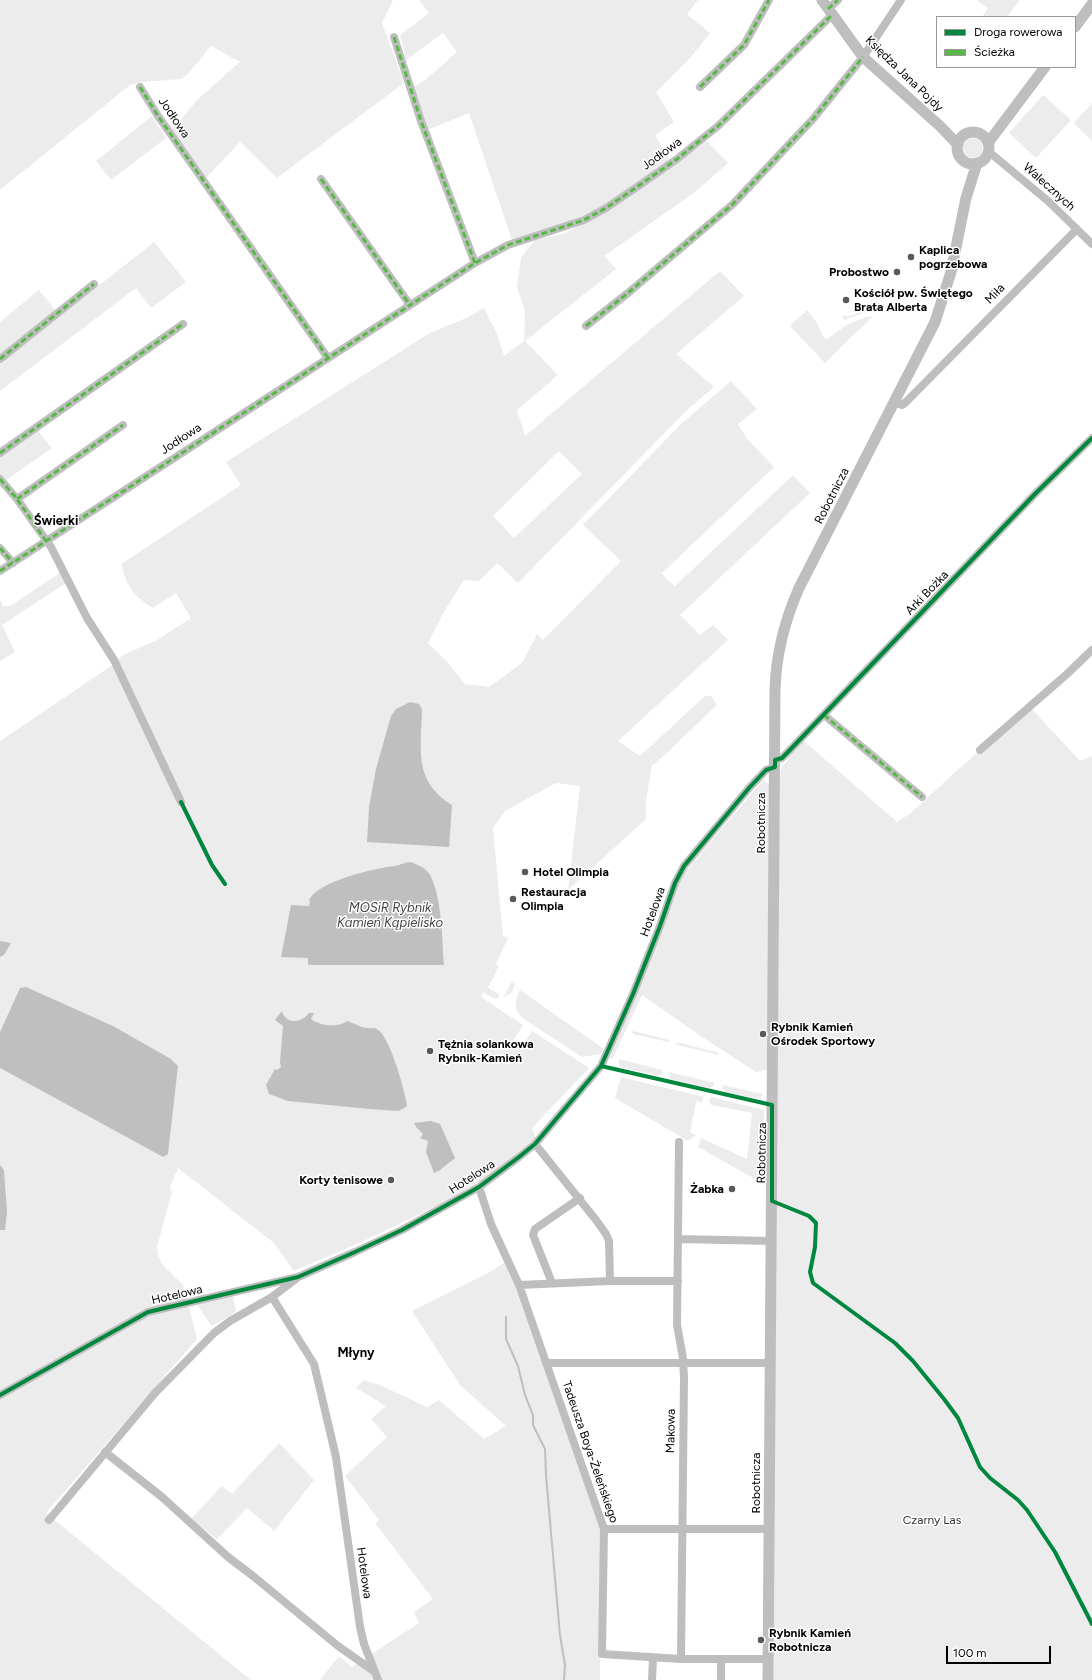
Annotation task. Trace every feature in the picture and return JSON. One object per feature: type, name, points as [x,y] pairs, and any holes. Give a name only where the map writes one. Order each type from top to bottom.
[{"type":"street","points":[[700,87],[744,44],[769,0]]},
{"type":"street","name":"Jodłowa","points":[[0,571],[475,263],[508,244],[584,220],[606,208],[634,189],[718,126],[827,8],[838,0]]},
{"type":"street","points":[[586,326],[628,293],[733,204],[813,119],[863,57],[901,0]]},
{"type":"street","points":[[1076,26],[1092,4]]},
{"type":"street","name":"Księdza Jana Pojdy","points":[[827,8],[863,57],[941,127],[958,145]]},
{"type":"street","points":[[394,37],[420,121],[475,263]]},
{"type":"street","points":[[988,147],[984,136],[972,132],[960,139],[958,145],[959,154],[971,162],[984,159],[988,147],[1010,113],[1044,68]]},
{"type":"street","name":"Jodłowa","points":[[140,87],[167,129],[328,358]]},
{"type":"street","points":[[979,134],[1010,113]]},
{"type":"street","name":"Księdza Jana Pojdy","points":[[941,127],[965,135]]},
{"type":"street","name":"Walecznych","points":[[988,147],[1048,200],[1092,244]]},
{"type":"street","name":"Robotnicza","points":[[768,1680],[776,667],[780,640],[787,616],[806,574],[930,333],[940,309],[951,272],[966,198],[971,162]]},
{"type":"street","points":[[321,179],[410,305]]},
{"type":"street","name":"Miła","points":[[895,402],[901,405],[906,402],[1077,229]]},
{"type":"street","points":[[0,359],[94,284]]},
{"type":"street","points":[[0,453],[183,324]]},
{"type":"street","points":[[17,499],[123,425]]},
{"type":"street","name":"Arki Bożka","points":[[775,763],[785,755],[824,715],[1035,494],[1092,438]]},
{"type":"street","points":[[0,479],[17,499],[51,547],[87,618],[114,660],[181,802]]},
{"type":"street","points":[[0,548],[13,563]]},
{"type":"street","points":[[980,750],[1067,674],[1092,650]]},
{"type":"street","points":[[824,715],[922,797]]},
{"type":"street","name":"Hotelowa","points":[[0,1395],[148,1312],[298,1277],[402,1230],[479,1187],[535,1144],[601,1066],[633,994],[660,926],[674,883],[684,866],[749,788],[775,763]]},
{"type":"street","name":"Makowa","points":[[679,1142],[677,1325],[683,1363],[684,1411],[681,1659]]},
{"type":"street","points":[[535,1144],[580,1198],[602,1228],[609,1241],[610,1281]]},
{"type":"street","name":"Tadeusza Boya-Żeleńskiego","points":[[479,1187],[491,1224],[519,1285],[604,1530],[602,1654],[681,1659]]},
{"type":"street","points":[[552,1283],[533,1235],[535,1229],[580,1198]]},
{"type":"street","points":[[678,1239],[771,1241]]},
{"type":"street","name":"Hotelowa","points":[[49,1520],[155,1393],[214,1332],[272,1297],[298,1277]]},
{"type":"street","points":[[519,1285],[610,1281],[678,1281]]},
{"type":"street","name":"Hotelowa","points":[[272,1297],[314,1364],[336,1457],[360,1627],[364,1644],[377,1676]]},
{"type":"street","points":[[546,1363],[770,1363]]},
{"type":"street","name":"Hotelowa","points":[[105,1452],[162,1497],[228,1557],[254,1576],[338,1646],[377,1676]]},
{"type":"street","points":[[604,1530],[769,1529]]},
{"type":"street","points":[[652,1680],[653,1658]]},
{"type":"street","points":[[681,1659],[768,1659]]},
{"type":"street","points":[[721,1659],[721,1680]]},
{"type":"green space","points":[[0,0],[393,0],[382,23],[404,83],[277,178],[240,142],[206,178],[172,130],[197,100],[240,62],[211,46],[188,74],[181,79],[142,82],[130,85],[0,190]]},
{"type":"green space","points":[[419,0],[698,0],[687,14],[710,33],[691,57],[656,92],[674,122],[655,135],[669,160],[620,195],[592,211],[570,221],[512,240],[469,113],[427,130],[413,87],[425,80],[457,52],[443,33],[406,60],[400,35],[429,13]]},
{"type":"green space","points":[[976,0],[1020,0],[1008,16],[983,16],[988,8]]},
{"type":"green space","points":[[1043,95],[1071,120],[1036,158],[1009,133]]},
{"type":"green space","points":[[1092,103],[1092,141],[1074,123]]},
{"type":"green space","points":[[152,116],[166,138],[111,180],[96,161]]},
{"type":"green space","points":[[973,138],[980,141],[983,148],[980,155],[973,158],[966,155],[963,148],[966,141]]},
{"type":"green space","points":[[707,141],[728,163],[695,192],[604,256],[616,269],[525,341],[558,375],[517,410],[525,436],[720,271],[744,296],[676,354],[714,387],[685,412],[518,583],[497,563],[479,581],[464,580],[445,610],[428,643],[449,664],[465,684],[489,687],[522,663],[537,634],[543,640],[621,561],[583,525],[681,424],[731,381],[757,409],[738,424],[748,440],[774,467],[662,573],[667,580],[675,586],[793,475],[810,493],[680,615],[700,635],[713,625],[728,640],[618,741],[640,756],[705,696],[711,696],[717,705],[656,763],[652,765],[646,800],[646,819],[568,890],[580,786],[556,783],[505,811],[493,828],[503,936],[508,938],[496,964],[499,966],[488,988],[499,994],[499,998],[495,999],[483,992],[481,997],[523,1025],[512,1043],[521,1048],[532,1031],[589,1068],[532,1128],[536,1138],[488,1176],[439,1205],[361,1242],[294,1271],[274,1243],[178,1168],[170,1187],[172,1192],[157,1247],[158,1255],[162,1264],[183,1285],[197,1339],[46,1513],[251,1680],[0,1680],[0,1229],[7,1211],[4,1170],[0,1165],[0,1068],[163,1157],[171,1059],[156,1052],[0,1033],[0,957],[5,955],[0,941],[0,741],[111,666],[123,655],[157,640],[191,618],[176,593],[153,608],[140,599],[128,585],[121,564],[241,485],[226,462],[430,333],[466,318],[484,308],[497,334],[504,356],[524,341],[525,310],[517,288],[521,257],[535,240],[566,233],[619,204]],"holes":[[[559,451],[582,474],[514,538],[493,516]]]},
{"type":"green space","points":[[154,242],[186,282],[151,308],[136,288],[0,391],[0,364]]},
{"type":"green space","points":[[39,290],[57,312],[0,357],[0,322]]},
{"type":"green space","points":[[807,310],[817,323],[824,338],[827,339],[848,324],[869,316],[872,317],[825,363],[790,326]]},
{"type":"green space","points":[[867,310],[867,312],[844,320],[842,316],[846,315],[847,317]]},
{"type":"green space","points":[[38,431],[52,448],[5,481],[0,475],[0,457]]},
{"type":"green space","points":[[61,572],[66,583],[2,625],[15,652],[0,661],[0,600],[3,606],[10,606]]},
{"type":"green space","name":"Czarny Las","points":[[1030,707],[1080,761],[1092,756],[1092,1680],[774,1680],[769,1069],[756,1072],[702,1037],[642,995],[613,1058],[609,1059],[675,889],[686,871],[763,780],[779,791],[781,769],[790,757],[789,754],[804,741],[897,822],[911,813]]},
{"type":"green space","points":[[512,981],[515,984],[512,992],[503,998]]},
{"type":"green space","points":[[520,990],[604,1049],[600,1054],[582,1057],[521,1017],[516,1007],[517,997]]},
{"type":"green space","points":[[633,1031],[669,1040],[669,1042],[633,1034]]},
{"type":"green space","points":[[677,1042],[719,1053],[719,1055],[677,1045]]},
{"type":"green space","points":[[619,1059],[662,1070],[662,1074],[658,1076],[621,1067],[619,1065]]},
{"type":"green space","points":[[669,1072],[715,1083],[709,1088],[670,1079]]},
{"type":"green space","points":[[621,1077],[704,1097],[702,1102],[697,1101],[696,1103],[690,1132],[696,1135],[688,1141],[615,1098]]},
{"type":"green space","points":[[722,1085],[764,1094],[760,1098],[753,1098],[725,1092]]},
{"type":"green space","points":[[711,1097],[764,1110],[764,1184],[698,1147],[701,1138],[747,1159],[752,1113],[711,1105],[709,1101]]},
{"type":"green space","points":[[504,1263],[515,1287],[600,1529],[600,1680],[320,1680],[339,1656],[352,1667],[419,1623],[414,1612],[433,1599],[375,1523],[379,1520],[345,1476],[387,1437],[371,1419],[386,1406],[356,1388],[364,1380],[380,1385],[427,1407],[439,1400],[484,1439],[506,1426],[460,1385],[412,1311],[488,1273]]},
{"type":"green space","points":[[233,1296],[236,1312],[212,1326],[198,1306],[199,1304]]},
{"type":"green space","points":[[279,1443],[314,1480],[274,1531],[247,1508],[217,1539],[191,1519],[222,1486],[232,1494]]},
{"type":"water","points":[[410,702],[419,704],[422,709],[421,751],[425,775],[439,796],[452,805],[449,847],[367,842],[369,807],[376,769],[391,716],[396,709]]},
{"type":"water","name":"MOSiR Rybnik Kamień Kąpielisko","points":[[410,862],[424,868],[430,875],[434,884],[441,919],[444,965],[308,965],[308,958],[281,957],[291,905],[309,906],[309,900],[314,893],[335,881],[374,869]]},
{"type":"water","points":[[0,941],[11,943],[4,955],[0,957]]},
{"type":"water","points":[[26,987],[113,1026],[171,1059],[178,1066],[168,1154],[163,1157],[0,1068],[0,1032],[20,988]]},
{"type":"water","points":[[282,1011],[287,1019],[294,1021],[302,1019],[309,1013],[314,1013],[311,1019],[324,1025],[339,1025],[347,1021],[363,1027],[377,1029],[382,1034],[392,1052],[407,1106],[399,1111],[369,1109],[288,1101],[269,1094],[266,1085],[275,1069],[277,1070],[281,1067],[280,1062],[283,1026],[275,1020]]},
{"type":"water","points":[[431,1121],[440,1124],[455,1158],[434,1173],[426,1152],[428,1141],[420,1138],[423,1134],[414,1123]]},
{"type":"water","points":[[0,1165],[4,1170],[7,1211],[5,1230],[0,1230]]},
{"type":"waterway","points":[[506,1317],[506,1339],[518,1366],[525,1395],[533,1415],[533,1425],[545,1449],[560,1635],[565,1665],[564,1680]]},
{"type":"marked path","points":[[700,87],[744,45],[769,0]]},
{"type":"marked path","points":[[828,9],[838,0]]},
{"type":"marked path","points":[[0,571],[475,263],[508,245],[584,220],[606,208],[677,159],[718,126],[832,15]]},
{"type":"marked path","points":[[394,37],[421,121],[475,263]]},
{"type":"marked path","points":[[586,326],[628,293],[733,204],[813,119],[863,57]]},
{"type":"marked path","points":[[140,87],[158,116],[328,358]]},
{"type":"marked path","points":[[321,179],[410,305]]},
{"type":"marked path","points":[[0,359],[94,284]]},
{"type":"marked path","points":[[0,453],[183,324]]},
{"type":"marked path","points":[[17,499],[123,425]]},
{"type":"marked path","points":[[0,479],[17,499],[46,541]]},
{"type":"marked path","points":[[0,548],[13,563]]},
{"type":"marked path","points":[[824,715],[922,797]]},
{"type":"cycle path","points":[[0,1395],[148,1312],[298,1277],[402,1230],[479,1187],[535,1144],[601,1066],[633,994],[675,883],[684,866],[749,788],[766,770],[775,767],[775,760],[782,758],[787,753],[1035,494],[1092,438]]},
{"type":"cycle path","points":[[181,802],[212,865],[225,884]]},
{"type":"cycle path","points":[[601,1066],[772,1105],[772,1201],[809,1216],[816,1223],[815,1247],[810,1272],[813,1283],[895,1343],[913,1361],[958,1418],[980,1467],[990,1478],[1018,1500],[1027,1510],[1055,1552],[1092,1624]]},
{"type":"place","name":"Kaplica pogrzebowa","points":[[911,257]]},
{"type":"place","name":"Probostwo","points":[[897,272]]},
{"type":"place","name":"Kościół pw. Świętego Brata Alberta","points":[[846,300]]},
{"type":"place","name":"Hotel Olimpia","points":[[525,872]]},
{"type":"place","name":"Restauracja Olimpia","points":[[513,899]]},
{"type":"place","name":"Rybnik Kamień Ośrodek Sportowy","points":[[763,1034]]},
{"type":"place","name":"Tężnia solankowa Rybnik-Kamień","points":[[430,1051]]},
{"type":"place","name":"Korty tenisowe","points":[[391,1180]]},
{"type":"place","name":"Żabka","points":[[732,1189]]},
{"type":"place","name":"Rybnik Kamień Robotnicza","points":[[761,1640]]},
{"type":"district","name":"Świerki","points":[[56,521]]},
{"type":"district","name":"Młyny","points":[[356,1353]]}]
